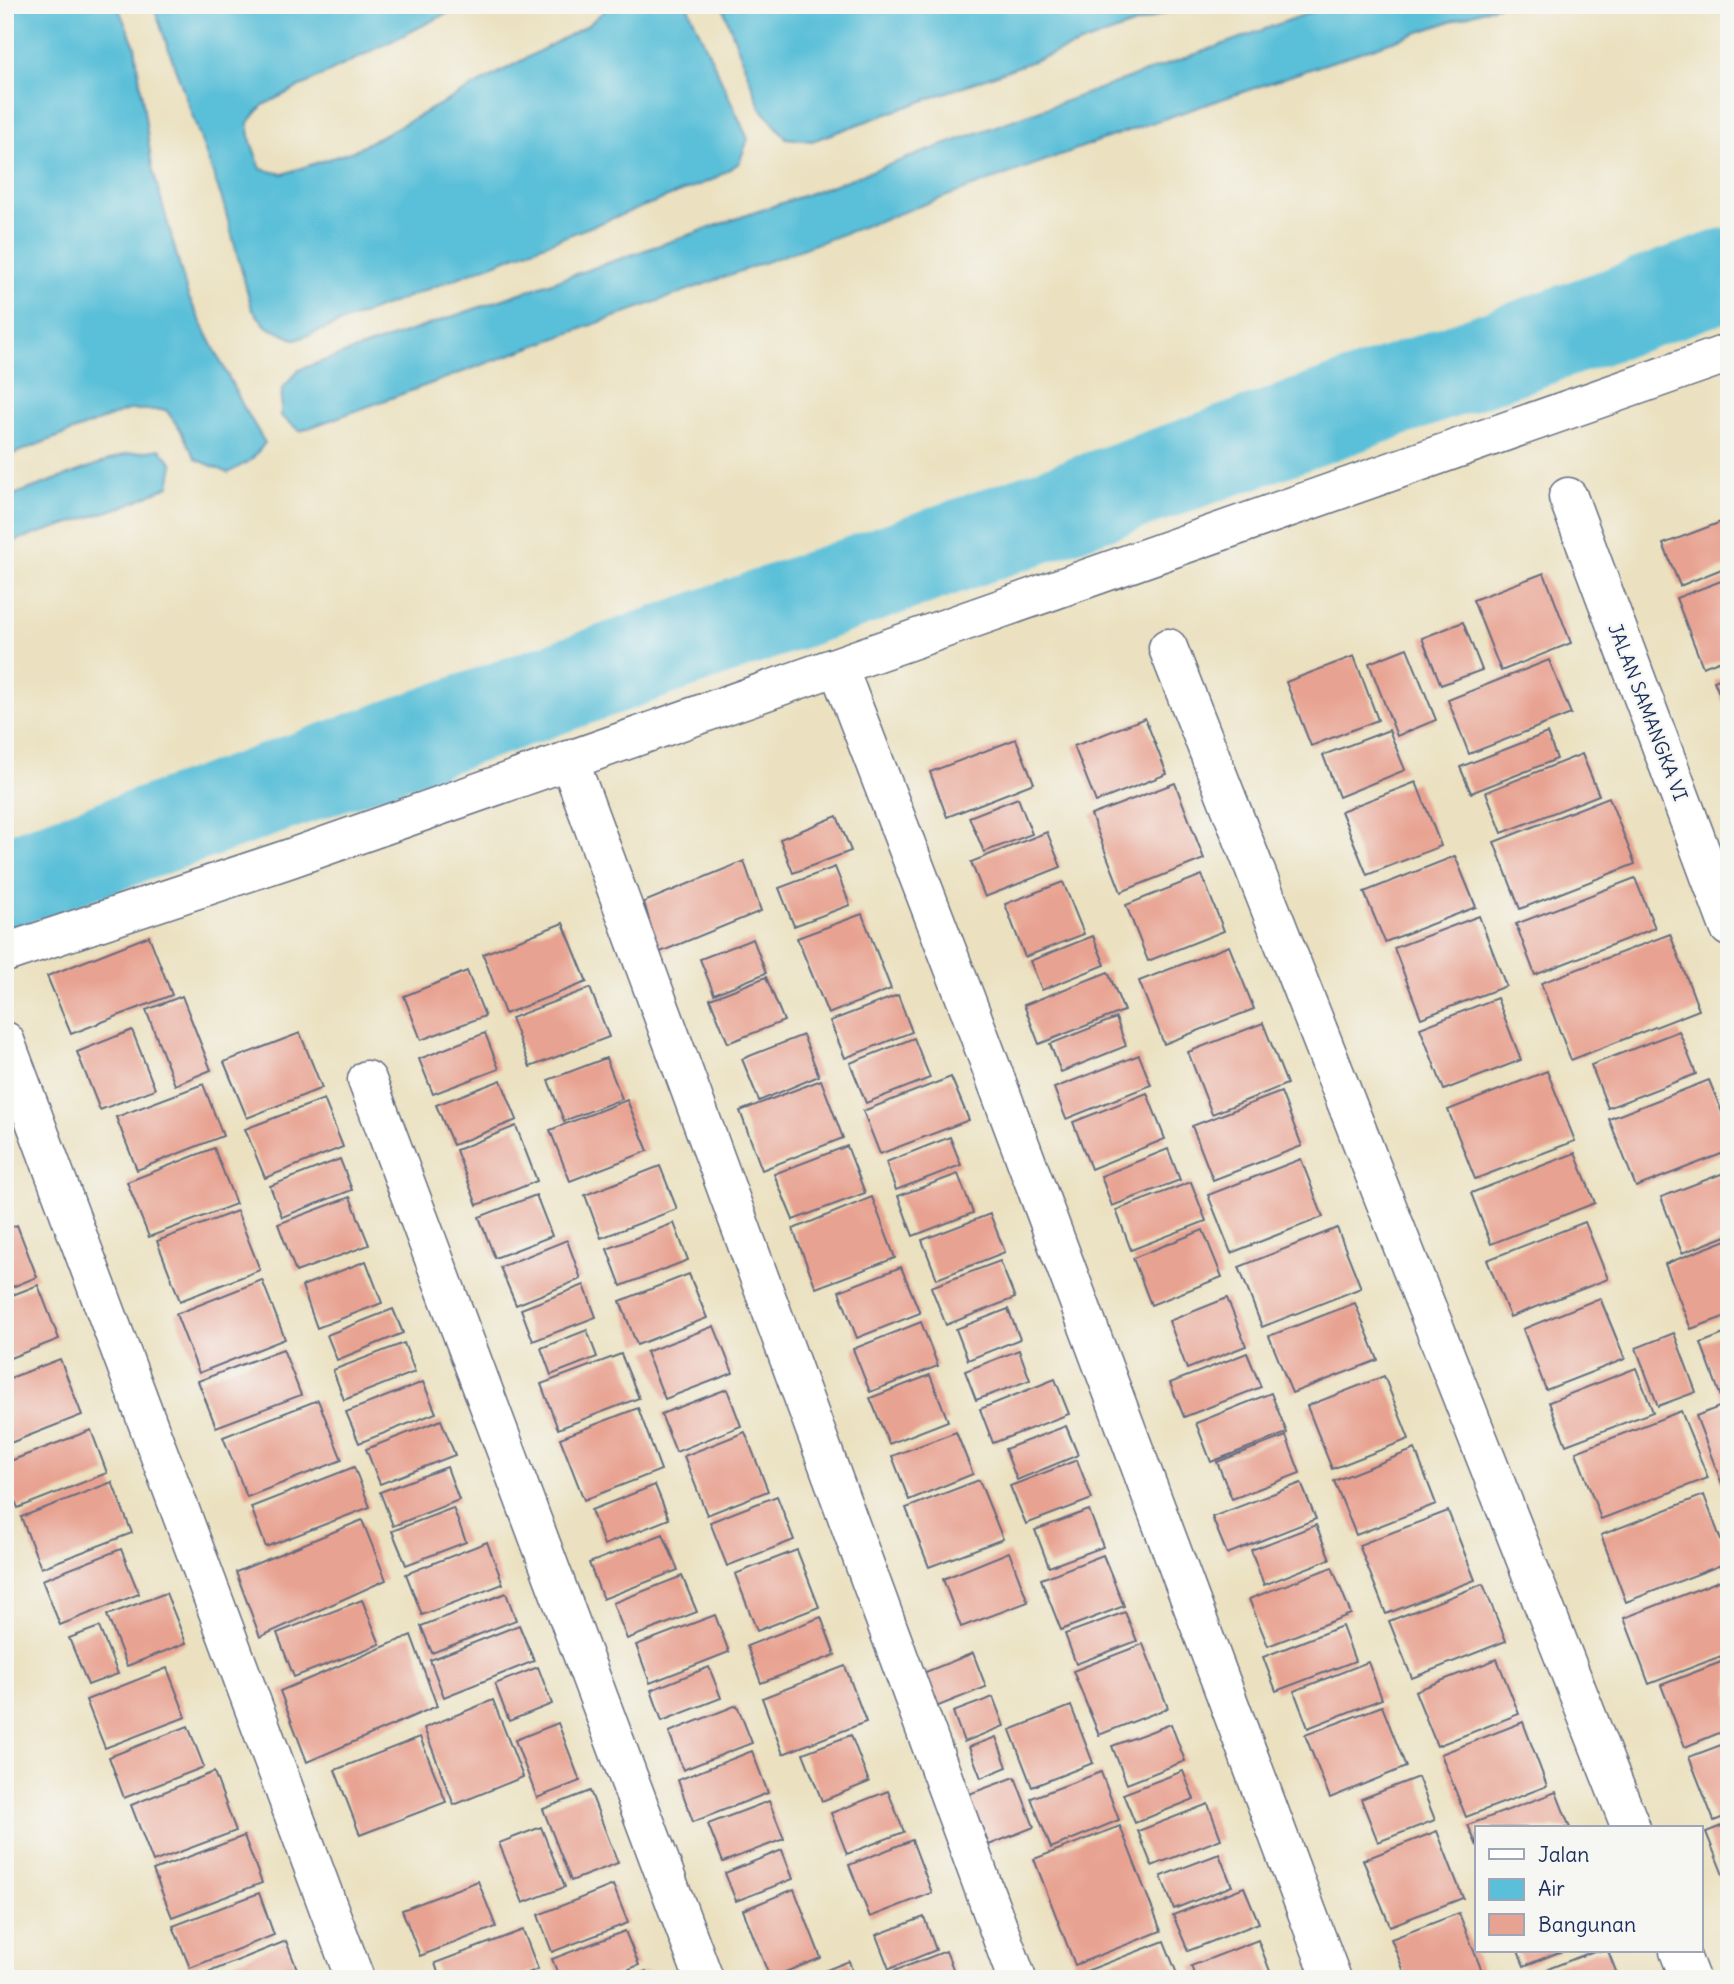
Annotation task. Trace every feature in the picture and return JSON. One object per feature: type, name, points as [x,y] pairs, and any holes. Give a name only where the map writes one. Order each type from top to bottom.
[{"type":"street","points":[[5,953],[288,859],[1729,353]]},
{"type":"street","name":"JALAN SAMANGKA VI","points":[[1568,497],[1729,927]]},
{"type":"street","points":[[1168,648],[1630,1826]]},
{"type":"street","points":[[838,667],[966,1000],[1332,1979]]},
{"type":"street","points":[[569,760],[1017,1979]]},
{"type":"street","points":[[5,1041],[355,1979]]},
{"type":"street","points":[[367,1080],[704,1979]]},
{"type":"street","points":[[1679,1952],[1690,1979]]},
{"type":"water","points":[[15,5],[117,5],[135,46],[152,167],[188,296],[242,404],[265,443],[251,460],[228,473],[196,459],[166,410],[128,410],[5,457],[5,9]]},
{"type":"water","points":[[153,5],[464,5],[263,105],[248,123],[251,142],[261,169],[283,174],[353,151],[588,25],[611,5],[687,5],[748,139],[739,163],[712,180],[296,340],[267,327],[252,309],[223,202]]},
{"type":"water","points":[[722,5],[1188,5],[812,141],[786,138],[760,107]]},
{"type":"water","points":[[1331,5],[1499,5],[1110,137],[300,431],[281,416],[282,389],[300,369],[808,194]]},
{"type":"water","points":[[160,449],[173,464],[169,486],[125,506],[5,544],[5,498],[126,454]]},
{"type":"building","points":[[1729,519],[1729,566],[1680,586],[1663,544]]},
{"type":"building","points":[[1544,573],[1571,643],[1501,671],[1473,600]]},
{"type":"building","points":[[1729,578],[1729,657],[1703,667],[1676,598]]},
{"type":"building","points":[[1463,622],[1482,670],[1441,685],[1422,638]]},
{"type":"building","points":[[1407,648],[1436,720],[1397,736],[1369,663]]},
{"type":"building","points":[[1354,656],[1378,720],[1311,746],[1286,682]]},
{"type":"building","points":[[1549,660],[1571,714],[1469,754],[1448,700]]},
{"type":"building","points":[[1729,675],[1729,717],[1714,681]]},
{"type":"building","points":[[1145,718],[1167,774],[1096,802],[1074,746]]},
{"type":"building","points":[[1389,730],[1405,770],[1339,797],[1323,755]]},
{"type":"building","points":[[1547,733],[1557,759],[1471,793],[1460,767]]},
{"type":"building","points":[[1016,739],[1034,783],[947,817],[930,772]]},
{"type":"building","points":[[1582,754],[1599,795],[1502,833],[1486,792]]},
{"type":"building","points":[[1416,782],[1441,846],[1367,875],[1341,811]]},
{"type":"building","points":[[1175,783],[1204,859],[1121,892],[1091,815]]},
{"type":"building","points":[[1609,797],[1635,864],[1520,909],[1494,842]]},
{"type":"building","points":[[1018,798],[1032,834],[984,852],[969,817]]},
{"type":"building","points":[[837,816],[851,851],[793,873],[780,839]]},
{"type":"building","points":[[1047,832],[1061,867],[985,897],[971,862]]},
{"type":"building","points":[[1455,856],[1476,907],[1385,942],[1364,892]]},
{"type":"building","points":[[744,861],[761,911],[658,953],[644,902]]},
{"type":"building","points":[[835,867],[850,905],[794,926],[779,888]]},
{"type":"building","points":[[1202,875],[1224,931],[1148,961],[1126,905]]},
{"type":"building","points":[[1635,878],[1655,928],[1535,975],[1516,924]]},
{"type":"building","points":[[1063,882],[1084,934],[1025,957],[1005,904]]},
{"type":"building","points":[[862,914],[891,989],[828,1014],[797,938]]},
{"type":"building","points":[[1479,916],[1506,986],[1421,1018],[1394,948]]},
{"type":"building","points":[[563,923],[587,982],[505,1014],[483,954]]},
{"type":"building","points":[[1670,934],[1699,1010],[1571,1060],[1541,983]]},
{"type":"building","points":[[149,936],[172,995],[71,1034],[47,976]]},
{"type":"building","points":[[1093,936],[1105,965],[1042,990],[1030,961]]},
{"type":"building","points":[[753,939],[766,973],[714,994],[700,959]]},
{"type":"building","points":[[1229,946],[1254,1009],[1164,1044],[1139,981]]},
{"type":"building","points":[[467,971],[485,1016],[421,1040],[404,996]]},
{"type":"building","points":[[1108,972],[1124,1011],[1039,1044],[1024,1005]]},
{"type":"building","points":[[766,977],[784,1021],[728,1043],[710,999]]},
{"type":"building","points":[[590,988],[609,1037],[530,1067],[511,1018]]},
{"type":"building","points":[[898,995],[912,1032],[845,1058],[830,1021]]},
{"type":"building","points":[[182,996],[211,1070],[175,1085],[146,1010]]},
{"type":"building","points":[[1497,998],[1521,1060],[1444,1090],[1420,1028]]},
{"type":"building","points":[[1116,1018],[1126,1046],[1061,1072],[1050,1044]]},
{"type":"building","points":[[1263,1023],[1287,1084],[1212,1114],[1188,1052]]},
{"type":"building","points":[[132,1030],[155,1089],[100,1110],[77,1052]]},
{"type":"building","points":[[1679,1031],[1696,1074],[1608,1108],[1591,1065]]},
{"type":"building","points":[[300,1033],[322,1088],[247,1118],[224,1062]]},
{"type":"building","points":[[485,1033],[499,1069],[433,1094],[419,1059]]},
{"type":"building","points":[[803,1035],[819,1076],[759,1101],[742,1059]]},
{"type":"building","points":[[914,1038],[930,1078],[866,1103],[850,1063]]},
{"type":"building","points":[[1139,1055],[1151,1085],[1066,1119],[1054,1088]]},
{"type":"building","points":[[606,1058],[622,1099],[564,1121],[548,1080]]},
{"type":"building","points":[[1547,1071],[1575,1141],[1475,1179],[1448,1110]]},
{"type":"building","points":[[951,1077],[969,1120],[880,1154],[863,1111]]},
{"type":"building","points":[[501,1080],[517,1120],[453,1145],[436,1105]]},
{"type":"building","points":[[821,1080],[843,1138],[762,1170],[740,1111]]},
{"type":"building","points":[[1709,1080],[1729,1129],[1729,1151],[1636,1187],[1609,1119]]},
{"type":"building","points":[[203,1084],[223,1136],[137,1170],[116,1117]]},
{"type":"building","points":[[1281,1092],[1302,1146],[1213,1180],[1192,1126]]},
{"type":"building","points":[[1147,1093],[1165,1139],[1091,1169],[1073,1122]]},
{"type":"building","points":[[324,1099],[343,1147],[265,1178],[245,1129]]},
{"type":"building","points":[[627,1100],[648,1151],[570,1181],[550,1130]]},
{"type":"building","points":[[516,1126],[537,1181],[477,1205],[456,1150]]},
{"type":"building","points":[[950,1137],[961,1165],[896,1190],[886,1162]]},
{"type":"building","points":[[847,1146],[865,1193],[793,1220],[774,1174]]},
{"type":"building","points":[[214,1148],[236,1204],[149,1237],[127,1182]]},
{"type":"building","points":[[1168,1149],[1180,1180],[1112,1206],[1101,1176]]},
{"type":"building","points":[[1575,1153],[1595,1203],[1491,1244],[1471,1193]]},
{"type":"building","points":[[340,1159],[352,1190],[282,1217],[270,1186]]},
{"type":"building","points":[[1301,1159],[1323,1217],[1231,1253],[1208,1195]]},
{"type":"building","points":[[660,1166],[677,1209],[601,1238],[585,1195]]},
{"type":"building","points":[[1729,1171],[1729,1235],[1682,1253],[1661,1197]]},
{"type":"building","points":[[958,1174],[973,1213],[913,1236],[898,1196]]},
{"type":"building","points":[[1191,1182],[1206,1221],[1131,1250],[1116,1210]]},
{"type":"building","points":[[536,1195],[552,1236],[495,1258],[479,1217]]},
{"type":"building","points":[[350,1197],[369,1245],[296,1272],[278,1224]]},
{"type":"building","points":[[872,1197],[895,1258],[816,1288],[793,1229]]},
{"type":"building","points":[[237,1211],[260,1270],[180,1301],[157,1241]]},
{"type":"building","points":[[990,1214],[1005,1252],[937,1279],[922,1240]]},
{"type":"building","points":[[1585,1222],[1608,1279],[1510,1317],[1487,1260]]},
{"type":"building","points":[[674,1223],[688,1260],[621,1286],[607,1249]]},
{"type":"building","points":[[17,1225],[37,1277],[5,1290],[5,1230]]},
{"type":"building","points":[[1337,1228],[1361,1288],[1262,1327],[1239,1267]]},
{"type":"building","points":[[1203,1230],[1222,1277],[1151,1305],[1133,1258]]},
{"type":"building","points":[[1729,1239],[1729,1315],[1691,1329],[1665,1264]]},
{"type":"building","points":[[567,1240],[581,1279],[516,1305],[500,1267]]},
{"type":"building","points":[[366,1261],[382,1303],[317,1328],[302,1286]]},
{"type":"building","points":[[1000,1261],[1015,1298],[946,1325],[931,1287]]},
{"type":"building","points":[[901,1267],[920,1313],[857,1338],[839,1291]]},
{"type":"building","points":[[689,1274],[707,1318],[637,1345],[620,1301]]},
{"type":"building","points":[[262,1280],[285,1339],[199,1373],[176,1314]]},
{"type":"building","points":[[38,1285],[59,1339],[5,1360],[5,1298]]},
{"type":"building","points":[[584,1285],[596,1317],[533,1341],[521,1309]]},
{"type":"building","points":[[1227,1298],[1246,1346],[1187,1369],[1169,1321]]},
{"type":"building","points":[[1600,1298],[1625,1359],[1546,1390],[1523,1329]]},
{"type":"building","points":[[1355,1303],[1378,1360],[1292,1393],[1269,1336]]},
{"type":"building","points":[[393,1309],[403,1333],[337,1360],[327,1335]]},
{"type":"building","points":[[1008,1309],[1020,1339],[968,1360],[956,1329]]},
{"type":"building","points":[[921,1322],[938,1366],[870,1392],[853,1349]]},
{"type":"building","points":[[714,1326],[733,1373],[665,1399],[646,1352]]},
{"type":"building","points":[[587,1330],[597,1357],[551,1375],[541,1348]]},
{"type":"building","points":[[1729,1332],[1729,1398],[1722,1400],[1701,1343]]},
{"type":"building","points":[[1674,1333],[1696,1392],[1658,1406],[1636,1348]]},
{"type":"building","points":[[404,1343],[415,1372],[344,1400],[333,1370]]},
{"type":"building","points":[[283,1349],[301,1395],[216,1427],[198,1381]]},
{"type":"building","points":[[1019,1350],[1030,1380],[976,1400],[965,1371]]},
{"type":"building","points":[[1247,1353],[1261,1387],[1184,1417],[1170,1383]]},
{"type":"building","points":[[621,1354],[639,1398],[558,1429],[541,1384]]},
{"type":"building","points":[[60,1359],[82,1415],[5,1445],[5,1380]]},
{"type":"building","points":[[1636,1368],[1653,1412],[1566,1445],[1549,1402]]},
{"type":"building","points":[[930,1375],[948,1421],[889,1444],[870,1398]]},
{"type":"building","points":[[1384,1376],[1409,1439],[1332,1469],[1307,1406]]},
{"type":"building","points":[[1055,1379],[1069,1414],[993,1443],[980,1409]]},
{"type":"building","points":[[423,1382],[436,1413],[359,1443],[346,1412]]},
{"type":"building","points":[[727,1389],[741,1426],[676,1452],[661,1414]]},
{"type":"building","points":[[1271,1393],[1287,1433],[1211,1462],[1196,1423]]},
{"type":"building","points":[[318,1400],[342,1460],[247,1497],[223,1437]]},
{"type":"building","points":[[1724,1405],[1729,1418],[1729,1482],[1722,1484],[1696,1416]]},
{"type":"building","points":[[638,1408],[661,1470],[584,1500],[560,1438]]},
{"type":"building","points":[[1681,1411],[1708,1478],[1601,1519],[1576,1452]]},
{"type":"building","points":[[441,1420],[455,1455],[380,1484],[366,1449]]},
{"type":"building","points":[[1066,1426],[1078,1455],[1017,1480],[1005,1449]]},
{"type":"building","points":[[91,1430],[107,1473],[18,1508],[5,1475],[5,1463]]},
{"type":"building","points":[[745,1432],[768,1491],[707,1515],[684,1456]]},
{"type":"building","points":[[956,1432],[973,1474],[909,1500],[892,1456]]},
{"type":"building","points":[[1286,1436],[1300,1473],[1232,1499],[1217,1462]]},
{"type":"building","points":[[1415,1449],[1436,1504],[1356,1535],[1334,1481]]},
{"type":"building","points":[[1077,1460],[1092,1499],[1026,1524],[1010,1486]]},
{"type":"building","points":[[354,1467],[370,1507],[266,1547],[251,1507]]},
{"type":"building","points":[[447,1467],[459,1500],[393,1526],[380,1492]]},
{"type":"building","points":[[979,1480],[1003,1539],[929,1567],[906,1508]]},
{"type":"building","points":[[112,1482],[132,1533],[41,1568],[21,1517]]},
{"type":"building","points":[[1301,1483],[1316,1519],[1227,1554],[1212,1517]]},
{"type":"building","points":[[655,1485],[669,1519],[604,1545],[591,1510]]},
{"type":"building","points":[[1704,1495],[1729,1562],[1626,1602],[1601,1535]]},
{"type":"building","points":[[777,1496],[794,1540],[727,1566],[710,1522]]},
{"type":"building","points":[[453,1508],[466,1542],[406,1565],[392,1531]]},
{"type":"building","points":[[1089,1510],[1103,1547],[1049,1567],[1035,1530]]},
{"type":"building","points":[[1448,1511],[1475,1580],[1386,1614],[1359,1545]]},
{"type":"building","points":[[362,1520],[386,1580],[260,1637],[236,1572]]},
{"type":"building","points":[[1316,1525],[1330,1559],[1264,1585],[1251,1550]]},
{"type":"building","points":[[663,1534],[678,1570],[603,1599],[589,1563]]},
{"type":"building","points":[[487,1542],[503,1584],[422,1615],[406,1574]]},
{"type":"building","points":[[121,1549],[139,1594],[60,1625],[42,1580]]},
{"type":"building","points":[[797,1550],[819,1607],[757,1631],[735,1574]]},
{"type":"building","points":[[1009,1552],[1028,1602],[961,1627],[943,1579]]},
{"type":"building","points":[[1103,1555],[1124,1606],[1061,1630],[1041,1579]]},
{"type":"building","points":[[1332,1567],[1351,1614],[1268,1646],[1249,1599]]},
{"type":"building","points":[[682,1576],[697,1612],[627,1639],[613,1603]]},
{"type":"building","points":[[1729,1577],[1729,1653],[1649,1684],[1624,1618]]},
{"type":"building","points":[[1483,1584],[1506,1641],[1412,1678],[1389,1621]]},
{"type":"building","points":[[166,1593],[186,1643],[127,1666],[107,1615]]},
{"type":"building","points":[[506,1593],[516,1620],[432,1653],[421,1626]]},
{"type":"building","points":[[362,1600],[380,1644],[294,1677],[277,1633]]},
{"type":"building","points":[[1125,1612],[1137,1641],[1076,1664],[1065,1634]]},
{"type":"building","points":[[715,1615],[729,1652],[650,1683],[636,1645]]},
{"type":"building","points":[[821,1617],[835,1655],[761,1683],[747,1646]]},
{"type":"building","points":[[519,1625],[534,1661],[444,1697],[430,1660]]},
{"type":"building","points":[[1342,1626],[1355,1661],[1276,1691],[1263,1657]]},
{"type":"building","points":[[99,1627],[118,1674],[88,1685],[69,1638]]},
{"type":"building","points":[[411,1635],[437,1706],[307,1762],[280,1691]]},
{"type":"building","points":[[1143,1644],[1168,1708],[1099,1735],[1073,1671]]},
{"type":"building","points":[[973,1653],[986,1687],[936,1707],[923,1673]]},
{"type":"building","points":[[1497,1659],[1519,1714],[1437,1746],[1415,1691]]},
{"type":"building","points":[[1729,1659],[1729,1729],[1685,1747],[1661,1685]]},
{"type":"building","points":[[1368,1662],[1382,1699],[1308,1728],[1294,1691]]},
{"type":"building","points":[[845,1666],[866,1722],[783,1754],[762,1698]]},
{"type":"building","points":[[538,1667],[552,1704],[509,1721],[495,1684]]},
{"type":"building","points":[[709,1667],[721,1698],[662,1721],[651,1690]]},
{"type":"building","points":[[167,1668],[186,1717],[105,1748],[86,1700]]},
{"type":"building","points":[[993,1697],[1004,1726],[964,1742],[953,1712]]},
{"type":"building","points":[[493,1700],[523,1777],[454,1805],[424,1728]]},
{"type":"building","points":[[737,1705],[752,1743],[683,1770],[669,1732]]},
{"type":"building","points":[[1071,1706],[1093,1763],[1032,1787],[1010,1730]]},
{"type":"building","points":[[1382,1706],[1406,1767],[1330,1798],[1305,1735]]},
{"type":"building","points":[[1523,1722],[1547,1786],[1466,1817],[1441,1754]]},
{"type":"building","points":[[558,1723],[580,1781],[537,1798],[515,1740]]},
{"type":"building","points":[[1171,1724],[1185,1761],[1127,1784],[1112,1746]]},
{"type":"building","points":[[188,1726],[204,1767],[124,1798],[109,1757]]},
{"type":"building","points":[[851,1735],[869,1782],[822,1801],[803,1753]]},
{"type":"building","points":[[420,1737],[446,1802],[360,1835],[335,1770]]},
{"type":"building","points":[[996,1737],[1007,1767],[981,1778],[969,1747]]},
{"type":"building","points":[[1729,1742],[1729,1815],[1714,1821],[1689,1757]]},
{"type":"building","points":[[752,1751],[768,1793],[693,1822],[678,1780]]},
{"type":"building","points":[[1183,1771],[1194,1799],[1135,1823],[1123,1794]]},
{"type":"building","points":[[214,1772],[236,1831],[153,1862],[131,1805]]},
{"type":"building","points":[[1101,1772],[1119,1820],[1051,1848],[1031,1798]]},
{"type":"building","points":[[1015,1777],[1034,1827],[989,1845],[969,1794]]},
{"type":"building","points":[[1418,1777],[1435,1820],[1378,1842],[1361,1799]]},
{"type":"building","points":[[590,1791],[618,1863],[571,1881],[543,1809]]},
{"type":"building","points":[[888,1791],[904,1832],[847,1854],[831,1813]]},
{"type":"building","points":[[1556,1792],[1569,1826],[1475,1826],[1475,1841],[1468,1825]]},
{"type":"building","points":[[769,1801],[784,1839],[723,1862],[708,1824]]},
{"type":"building","points":[[1208,1804],[1221,1839],[1152,1866],[1138,1831]]},
{"type":"building","points":[[1729,1823],[1729,1890],[1706,1832]]},
{"type":"building","points":[[1120,1826],[1161,1931],[1075,1965],[1034,1859]]},
{"type":"building","points":[[541,1827],[565,1887],[523,1903],[499,1843]]},
{"type":"building","points":[[1437,1831],[1463,1898],[1390,1926],[1363,1860]]},
{"type":"building","points":[[244,1836],[262,1883],[172,1917],[153,1870]]},
{"type":"building","points":[[912,1840],[932,1893],[870,1917],[849,1865]]},
{"type":"building","points":[[782,1850],[793,1879],[736,1901],[725,1873]]},
{"type":"building","points":[[1219,1854],[1232,1886],[1174,1909],[1161,1876]]},
{"type":"building","points":[[478,1881],[496,1927],[420,1956],[402,1910]]},
{"type":"building","points":[[613,1885],[628,1923],[552,1952],[538,1915]]},
{"type":"building","points":[[1244,1887],[1259,1923],[1188,1951],[1173,1915]]},
{"type":"building","points":[[794,1889],[821,1958],[770,1978],[743,1910]]},
{"type":"building","points":[[259,1893],[274,1935],[190,1968],[173,1926]]},
{"type":"building","points":[[1459,1913],[1485,1979],[1407,1979],[1391,1939]]},
{"type":"building","points":[[924,1917],[936,1950],[889,1969],[876,1935]]},
{"type":"building","points":[[523,1930],[538,1969],[514,1979],[440,1979],[435,1963]]},
{"type":"building","points":[[625,1931],[639,1965],[605,1979],[560,1979],[552,1959]]},
{"type":"building","points":[[1258,1940],[1273,1979],[1196,1979],[1191,1966]]},
{"type":"building","points":[[286,1941],[301,1979],[192,1979]]},
{"type":"building","points":[[1164,1941],[1179,1979],[1078,1979],[1076,1975]]},
{"type":"building","points":[[946,1951],[957,1979],[888,1979],[886,1974]]},
{"type":"building","points":[[1518,1952],[1559,1952],[1524,1966]]},
{"type":"building","points":[[1591,1952],[1608,1952],[1619,1979],[1522,1979]]},
{"type":"building","points":[[849,1961],[855,1979],[804,1979]]},
{"type":"building","points":[[646,1971],[649,1979],[626,1979]]},
{"type":"waterway","points":[[5,883],[1729,273]]}]
